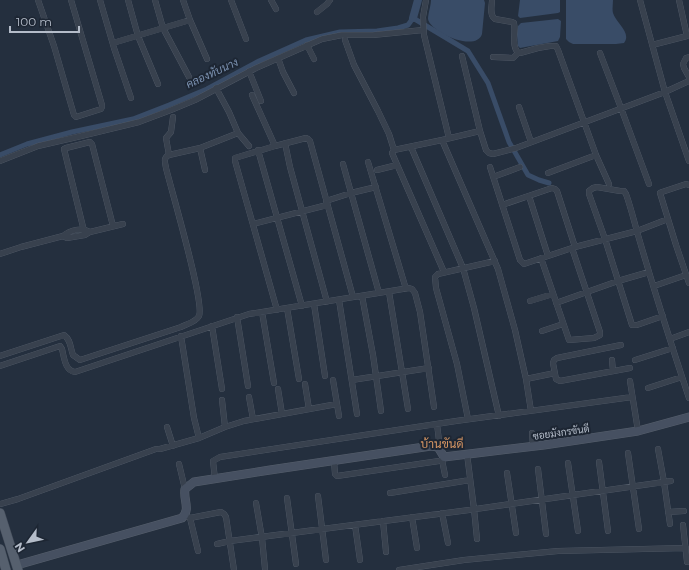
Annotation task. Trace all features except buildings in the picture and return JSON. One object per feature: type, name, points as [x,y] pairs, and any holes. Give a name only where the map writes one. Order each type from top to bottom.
[{"type":"main road","points":[[0,513],[17,567]]},
{"type":"main road","points":[[0,549],[6,570]]},
{"type":"street","points":[[38,0],[54,46],[74,115],[76,117],[101,109],[102,105],[71,0]]},
{"type":"street","points":[[100,0],[131,98]]},
{"type":"street","points":[[128,0],[138,36],[158,84]]},
{"type":"street","points":[[155,0],[163,28],[189,77]]},
{"type":"street","points":[[183,0],[190,20],[208,59]]},
{"type":"street","points":[[230,0],[246,39]]},
{"type":"street","points":[[272,0],[276,9]]},
{"type":"street","points":[[317,12],[330,0]]},
{"type":"street","points":[[426,0],[423,17],[423,30],[449,138]]},
{"type":"street","points":[[492,0],[492,17],[514,23],[514,46],[518,53]]},
{"type":"street","points":[[640,0],[665,92],[689,161]]},
{"type":"street","points":[[652,45],[687,36],[679,0]]},
{"type":"street","points":[[113,43],[190,20]]},
{"type":"street","points":[[0,161],[38,146],[139,122],[171,110],[195,100],[248,71],[322,39],[342,35],[373,35],[423,30]]},
{"type":"street","points":[[345,40],[354,65],[389,134],[394,150],[392,153],[444,272]]},
{"type":"street","points":[[307,45],[314,59]]},
{"type":"street","points":[[494,57],[513,58],[518,53],[538,48],[556,46],[596,156],[609,184]]},
{"type":"street","points":[[600,53],[649,184]]},
{"type":"street","points":[[462,56],[486,150],[493,154],[531,142],[665,92],[689,81]]},
{"type":"street","points":[[689,57],[686,58],[683,64],[689,77]]},
{"type":"street","points":[[278,58],[294,93]]},
{"type":"street","points":[[248,71],[261,101]]},
{"type":"street","points":[[216,88],[238,133],[249,146]]},
{"type":"street","points":[[252,95],[275,146]]},
{"type":"street","points":[[519,106],[531,142]]},
{"type":"street","points":[[170,155],[166,138],[171,132],[173,117]]},
{"type":"street","points":[[394,150],[480,131]]},
{"type":"street","points":[[0,356],[64,335],[70,342],[74,357],[80,360],[195,321],[200,315],[196,283],[166,168],[165,159],[166,156],[200,148],[238,133]]},
{"type":"street","points":[[277,310],[234,161],[236,157],[306,138],[310,141],[353,297]]},
{"type":"street","points":[[442,140],[500,274],[515,330],[526,379],[531,411]]},
{"type":"street","points":[[87,232],[64,150],[90,142],[93,146],[113,226]]},
{"type":"street","points":[[285,143],[290,167],[327,302]]},
{"type":"street","points":[[411,147],[463,268],[474,308],[499,416]]},
{"type":"street","points":[[200,148],[206,170]]},
{"type":"street","points":[[258,150],[302,306]]},
{"type":"street","points":[[548,173],[596,156]]},
{"type":"street","points":[[368,162],[406,288]]},
{"type":"street","points":[[343,164],[378,293]]},
{"type":"street","points":[[377,170],[397,165]]},
{"type":"street","points":[[490,167],[520,261],[524,264],[574,248],[637,231],[668,220]]},
{"type":"street","points":[[493,177],[520,167]]},
{"type":"street","points":[[689,185],[686,184],[660,193],[689,283]]},
{"type":"street","points":[[253,224],[303,211],[351,193],[376,187]]},
{"type":"street","points":[[663,316],[637,325],[632,325],[589,194],[589,191],[593,188],[596,187],[626,193],[670,339],[672,348],[689,398]]},
{"type":"street","points":[[502,205],[552,188],[557,191],[600,335],[594,338],[569,340],[541,258]]},
{"type":"street","points":[[529,196],[548,256]]},
{"type":"street","points":[[0,254],[63,236],[67,238],[123,224]]},
{"type":"street","points":[[468,419],[458,364],[436,288],[435,277],[444,272],[495,261]]},
{"type":"street","points":[[556,303],[618,281],[650,272]]},
{"type":"street","points":[[654,286],[686,275]]},
{"type":"street","points":[[0,366],[60,346],[69,369],[71,372],[75,372],[237,317],[406,288],[412,289],[420,312],[434,407]]},
{"type":"street","points":[[389,292],[408,409]]},
{"type":"street","points":[[530,301],[553,294]]},
{"type":"street","points":[[362,296],[381,410]]},
{"type":"street","points":[[339,300],[357,414]]},
{"type":"street","points":[[314,304],[325,376]]},
{"type":"street","points":[[287,308],[300,379]]},
{"type":"street","points":[[262,312],[274,383]]},
{"type":"street","points":[[237,317],[248,386]]},
{"type":"street","points":[[542,331],[563,324]]},
{"type":"street","points":[[212,326],[222,389]]},
{"type":"street","points":[[670,339],[689,332]]},
{"type":"street","points":[[181,336],[194,418],[199,438]]},
{"type":"street","points":[[598,340],[600,349]]},
{"type":"street","points":[[621,345],[554,360],[556,379],[560,381],[630,368]]},
{"type":"street","points":[[635,360],[672,348]]},
{"type":"street","points":[[612,360],[613,371]]},
{"type":"street","points":[[352,380],[429,368]]},
{"type":"street","points":[[526,379],[555,373]]},
{"type":"street","points":[[648,388],[682,377]]},
{"type":"street","points":[[333,380],[339,416]]},
{"type":"street","points":[[630,381],[638,431]]},
{"type":"street","points":[[305,384],[309,409]]},
{"type":"street","points":[[278,390],[282,414]]},
{"type":"street","points":[[250,397],[254,419]]},
{"type":"street","points":[[215,479],[213,460],[220,457],[468,419],[632,397]]},
{"type":"street","points":[[222,400],[225,427]]},
{"type":"street","points":[[0,504],[158,449],[199,438],[244,421],[337,404]]},
{"type":"street","name":"ซอยมังกรขันดี","points":[[443,459],[467,454],[638,431],[689,417]]},
{"type":"street","points":[[437,424],[445,475]]},
{"type":"street","points":[[167,427],[173,446]]},
{"type":"street","points":[[532,433],[534,446]]},
{"type":"street","points":[[185,489],[194,482],[431,446],[438,447],[440,449]]},
{"type":"street","points":[[658,449],[670,524]]},
{"type":"street","points":[[628,453],[634,486],[639,529]]},
{"type":"street","points":[[467,454],[477,539]]},
{"type":"street","points":[[334,461],[335,474],[337,476],[439,461],[443,459]]},
{"type":"street","points":[[599,462],[608,531]]},
{"type":"street","points":[[568,463],[578,531]]},
{"type":"street","points":[[179,464],[185,489],[184,494],[188,517],[198,551]]},
{"type":"street","points":[[538,469],[546,534]]},
{"type":"street","points":[[507,473],[516,533]]},
{"type":"street","points":[[390,493],[470,480]]},
{"type":"street","points":[[217,544],[230,541],[292,534],[671,482]]},
{"type":"street","points":[[318,496],[326,560]]},
{"type":"street","points":[[287,498],[296,564]]},
{"type":"street","points":[[256,503],[262,538],[265,569]]},
{"type":"street","points":[[668,512],[684,511]]},
{"type":"street","points":[[17,567],[182,518],[221,512],[226,517],[234,570]]},
{"type":"street","points":[[442,513],[448,543]]},
{"type":"street","points":[[412,517],[417,548]]},
{"type":"street","points":[[383,521],[386,552]]},
{"type":"street","points":[[355,525],[360,560]]},
{"type":"street","points":[[683,525],[687,562]]},
{"type":"street","points":[[399,570],[464,560],[558,551],[686,548]]},
{"type":"water","points":[[431,0],[484,0],[482,34],[478,39],[471,42],[454,38],[436,30],[428,19]]},
{"type":"water","points":[[520,0],[560,0],[560,12],[520,18],[518,16]]},
{"type":"water","points":[[566,0],[613,0],[613,13],[625,32],[626,39],[624,43],[573,44],[569,42],[566,39]]},
{"type":"water","points":[[558,19],[561,21],[560,37],[558,41],[520,48],[518,46],[518,26],[521,23]]},
{"type":"waterway","name":"คลองทับนาง","points":[[413,18],[418,0]]},
{"type":"waterway","name":"คลองทับนาง","points":[[0,155],[27,144],[72,132],[133,119],[207,89],[259,61],[306,40],[340,32],[377,31],[398,28],[408,25],[413,18],[468,51],[488,83],[509,142],[528,175],[549,183]]},
{"type":"district","name":"บ้านขันดี","points":[[442,444]]}]
